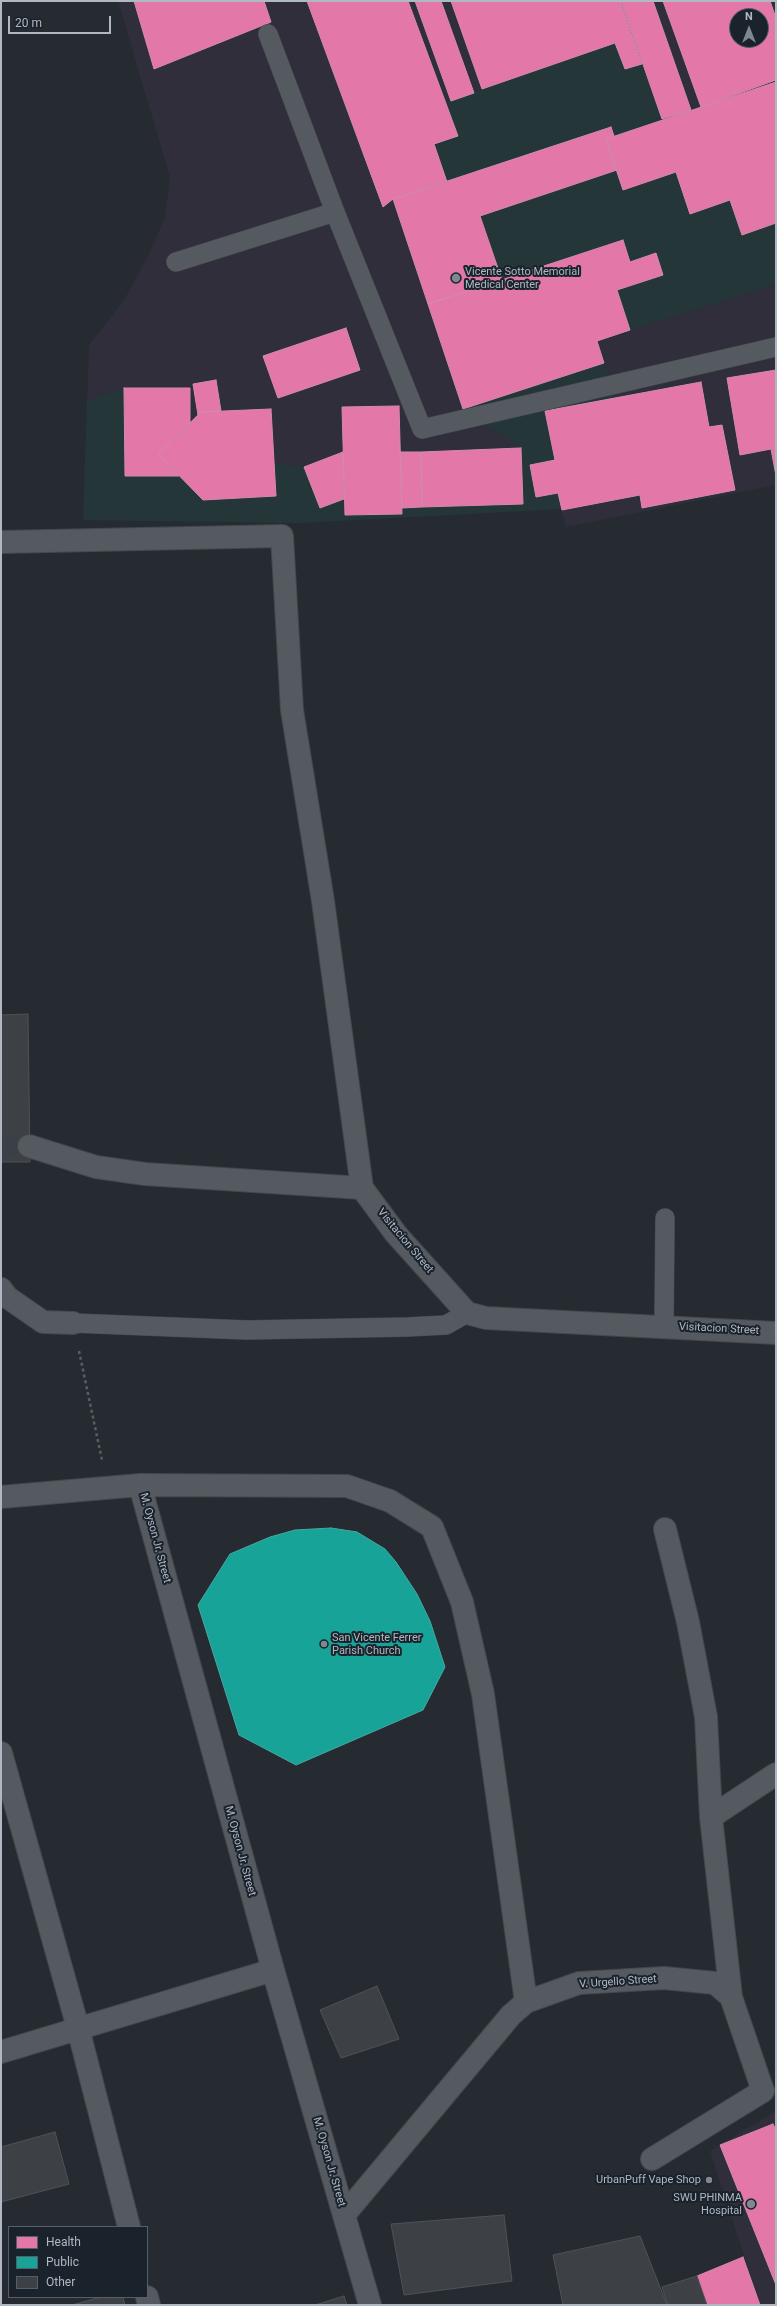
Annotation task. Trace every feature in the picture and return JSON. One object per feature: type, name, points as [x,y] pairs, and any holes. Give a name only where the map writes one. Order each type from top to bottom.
[{"type":"street","points":[[1,542],[282,536],[292,710],[323,901],[362,1188],[145,1174],[96,1167],[29,1146]]},
{"type":"street","name":"Visitacion Street","points":[[362,1188],[396,1234],[467,1313],[486,1318],[664,1326],[776,1333]]},
{"type":"street","points":[[1,1289],[7,1297],[43,1322],[73,1323]]},
{"type":"street","points":[[1,1497],[140,1485],[347,1486],[390,1502],[432,1527],[462,1602],[483,1694],[526,2002]]},
{"type":"street","name":"M. Oyson Jr. Street","points":[[140,1485],[273,1970],[370,2305]]},
{"type":"street","points":[[652,2159],[769,2092],[731,1997],[711,1817],[706,1717],[688,1622],[665,1529]]},
{"type":"street","points":[[1,1754],[78,2028],[129,2226]]},
{"type":"street","points":[[711,1817],[776,1774]]},
{"type":"street","points":[[1,2052],[273,1970]]},
{"type":"street","name":"V. Urgello Street","points":[[344,2216],[511,2015],[526,2002],[579,1983],[664,1978],[715,1983],[731,1997]]},
{"type":"lane","points":[[268,34],[335,212],[422,429],[776,347]]},
{"type":"lane","points":[[176,262],[335,212]]},
{"type":"lane","points":[[664,1326],[665,1218]]},
{"type":"lane","points":[[73,1323],[247,1330],[407,1327],[446,1325],[467,1313]]},
{"type":"path","points":[[73,1323],[108,1487]]},
{"type":"shaded area","name":"Vicente Sotto Memorial Medical Center","points":[[118,1],[776,1],[776,485],[566,527],[561,509],[300,523],[83,520],[89,345],[124,300],[148,256],[165,217],[170,177]]},
{"type":"shaded area","points":[[615,43],[625,69],[642,64],[662,119],[614,136],[611,127],[447,182],[434,144],[458,136],[445,102]]},
{"type":"shaded area","points":[[617,170],[623,190],[676,172],[690,213],[730,200],[742,234],[776,223],[776,284],[630,330],[617,290],[663,275],[656,253],[630,262],[623,240],[502,280],[480,216]]},
{"type":"shaded area","points":[[604,363],[612,399],[545,412],[555,460],[530,465],[536,496],[558,493],[561,509],[300,523],[83,520],[87,401],[124,388],[126,476],[179,476],[276,496],[274,463],[304,467],[320,508],[344,499],[345,515],[402,508],[523,504],[521,448],[463,409]]},
{"type":"shaded area","name":"SWU PHINMA Hospital","points":[[776,2111],[776,2305],[760,2305],[710,2151]]},
{"type":"building: Health","points":[[134,1],[264,1],[271,22],[154,69]]},
{"type":"building: Health","points":[[307,1],[408,1],[458,136],[434,144],[447,182],[393,199],[383,207]]},
{"type":"building: Health","points":[[415,1],[441,1],[474,93],[451,101]]},
{"type":"building: Health","points":[[451,1],[620,1],[642,64],[625,69],[615,43],[482,89]]},
{"type":"building: Health","points":[[621,1],[653,1],[691,110],[662,119]]},
{"type":"building: Health","points":[[663,1],[770,1],[776,18],[776,80],[701,107]]},
{"type":"building: Health","points":[[776,82],[776,223],[742,235],[730,200],[690,214],[676,172],[623,190],[606,139]]},
{"type":"building: Health","points":[[611,127],[614,136],[606,139],[617,170],[480,216],[502,280],[428,304],[393,199]]},
{"type":"building: Health","points":[[623,240],[630,262],[656,253],[663,275],[617,290],[630,330],[597,341],[604,363],[463,409],[428,304]]},
{"type":"building: Health","points":[[346,328],[360,370],[278,398],[263,356]]},
{"type":"building: Health","points":[[776,370],[776,476],[771,449],[740,455],[727,378]]},
{"type":"building: Health","points":[[216,380],[221,411],[201,412],[198,415],[193,384]]},
{"type":"building: Health","points":[[701,382],[709,427],[722,425],[735,490],[642,508],[640,495],[562,510],[558,493],[536,497],[530,465],[555,460],[545,411]]},
{"type":"building: Health","points":[[124,388],[190,388],[190,422],[158,454],[179,476],[125,476]]},
{"type":"building: Health","points":[[399,406],[402,514],[345,515],[342,407]]},
{"type":"building: Health","points":[[271,409],[276,496],[203,500],[158,454],[201,412]]},
{"type":"building: Health","points":[[521,448],[523,504],[422,507],[421,452]]},
{"type":"building: Health","points":[[343,452],[344,499],[320,508],[304,467]]},
{"type":"building: Health","points":[[400,452],[421,452],[422,507],[402,508]]},
{"type":"building: Health","points":[[773,2124],[776,2130],[776,2285],[720,2145]]},
{"type":"building: Health","points":[[743,2257],[760,2305],[707,2305],[697,2276]]},
{"type":"building: Public","name":"San Vicente Ferrer Parish Church","points":[[331,1528],[357,1532],[385,1549],[396,1562],[417,1594],[430,1621],[445,1667],[423,1710],[296,1765],[239,1735],[198,1605],[230,1554],[270,1537],[295,1530]]},
{"type":"building: Other","points":[[28,1014],[30,1162],[1,1162],[1,1015]]},
{"type":"building: Other","points":[[377,1986],[399,2039],[341,2058],[320,2010]]},
{"type":"building: Other","points":[[55,2132],[69,2184],[1,2202],[1,2147]]},
{"type":"building: Other","points":[[504,2215],[512,2281],[404,2295],[391,2224]]},
{"type":"building: Other","points":[[640,2236],[667,2305],[563,2305],[553,2255]]},
{"type":"building: Other","points":[[697,2276],[707,2305],[668,2305],[662,2287]]},
{"type":"building: Other","points":[[344,2296],[347,2305],[315,2305]]},
{"type":"building: Other","points":[[97,2298],[123,2298],[125,2305],[72,2305]]},
{"type":"tunnel","points":[[1,1145],[29,1146]]},
{"type":"place","name":"Vicente Sotto Memorial Medical Center","points":[[456,278]]},
{"type":"place","name":"San Vicente Ferrer Parish Church","points":[[324,1644]]},
{"type":"place","name":"UrbanPuff Vape Shop","points":[[709,2180]]},
{"type":"place","name":"SWU PHINMA Hospital","points":[[751,2204]]}]
